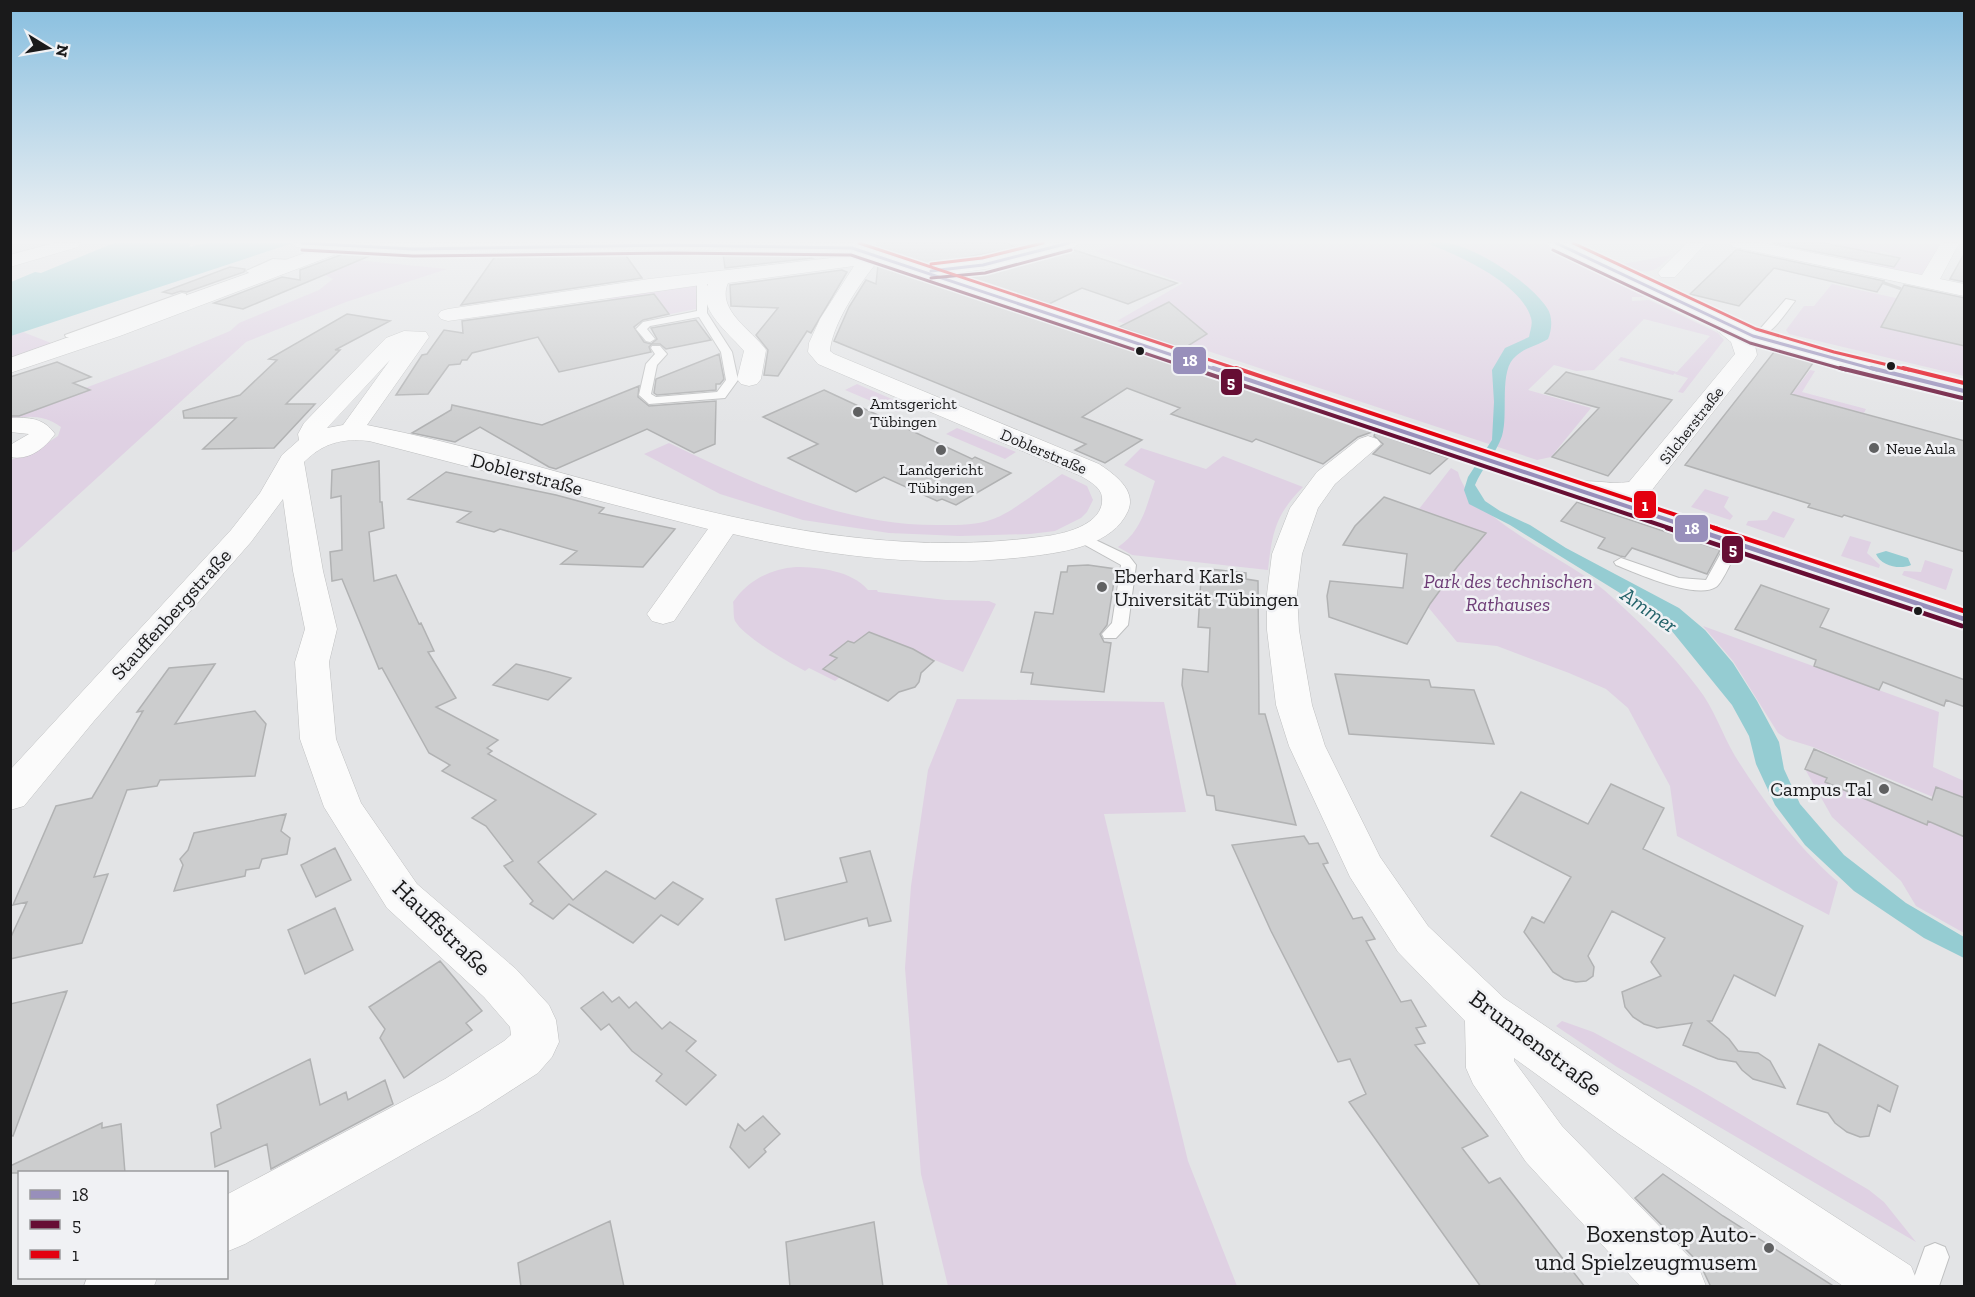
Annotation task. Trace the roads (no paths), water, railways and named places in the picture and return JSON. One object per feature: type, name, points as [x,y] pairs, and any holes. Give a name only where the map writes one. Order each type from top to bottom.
[{"type":"street","points":[[10,366],[112,332],[186,304]]},
{"type":"street","points":[[448,315],[527,304]]},
{"type":"street","points":[[715,304],[755,351],[749,380]]},
{"type":"street","name":"Doblerstraße","points":[[321,442],[380,435],[725,525],[823,544],[912,553],[965,554],[1066,542],[1081,537],[1105,522],[1114,509],[1115,495],[1111,486],[1090,470],[826,358],[819,352],[819,340],[837,304]]},
{"type":"street","points":[[1021,304],[1465,450],[1965,619]]},
{"type":"street","points":[[1681,304],[1753,336],[1823,357],[1965,391]]},
{"type":"street","name":"Silcherstraße","points":[[1579,489],[1615,492],[1638,489],[1746,355],[1745,345],[1740,338],[1711,318]]},
{"type":"street","points":[[10,425],[34,426],[40,429],[42,434],[37,440],[15,452]]},
{"type":"street","name":"Stauffenbergstraße","points":[[10,796],[81,713],[241,536],[272,495],[321,442]]},
{"type":"street","name":"Hauffstraße","points":[[228,1224],[462,1095],[521,1057],[535,1042],[533,1020],[500,983],[402,896],[343,807],[318,739],[312,662],[321,629],[308,571],[321,442]]},
{"type":"street","name":"Brunnenstraße","points":[[1368,444],[1345,460],[1313,493],[1299,520],[1287,554],[1282,594],[1283,630],[1294,705],[1307,746],[1364,866],[1413,939],[1488,1013],[1637,1117],[1891,1287]]},
{"type":"street","points":[[663,614],[725,525]]},
{"type":"street","points":[[1488,1013],[1490,1068],[1544,1144],[1678,1287]]},
{"type":"street","points":[[112,1287],[127,1279]]},
{"type":"lane","points":[[70,335],[160,304]]},
{"type":"lane","points":[[702,304],[702,313],[730,358],[732,380],[721,395],[653,401],[645,395],[652,364],[661,354],[641,329],[646,324],[702,313]]},
{"type":"lane","points":[[1753,336],[1764,331],[1788,304]]},
{"type":"lane","points":[[1081,537],[1129,565],[1120,625],[1110,634]]},
{"type":"lane","points":[[1622,562],[1686,585],[1711,584],[1734,542]]},
{"type":"lane","points":[[1925,1287],[1935,1257]]},
{"type":"water","points":[[11,304],[109,304],[11,336]]},
{"type":"water","name":"Ammer","points":[[1524,304],[1543,304],[1550,315],[1551,327],[1548,339],[1516,356],[1507,371],[1502,436],[1475,485],[1485,501],[1530,525],[1566,548],[1679,608],[1705,630],[1733,663],[1757,701],[1779,742],[1784,769],[1800,804],[1844,855],[1906,903],[1964,937],[1964,958],[1924,938],[1854,891],[1805,845],[1775,805],[1756,764],[1749,736],[1732,705],[1671,630],[1620,593],[1510,525],[1469,504],[1464,490],[1468,477],[1492,440],[1494,402],[1492,370],[1505,348],[1529,337],[1532,320]]},
{"type":"water","points":[[1886,551],[1908,558],[1911,565],[1902,567],[1886,564],[1876,554]]},
{"type":"place","name":"Amtsgericht Tübingen","points":[[858,412]]},
{"type":"place","name":"Neue Aula","points":[[1874,448]]},
{"type":"place","name":"Landgericht Tübingen","points":[[941,450]]},
{"type":"place","name":"Eberhard Karls Universität Tübingen","points":[[1102,587]]},
{"type":"place","name":"Campus Tal","points":[[1884,789]]},
{"type":"place","name":"Boxenstop Auto- und Spielzeugmusem","points":[[1769,1248]]},
{"type":"park label","name":"Park des technischen Rathauses","points":[[1508,592]]}]
